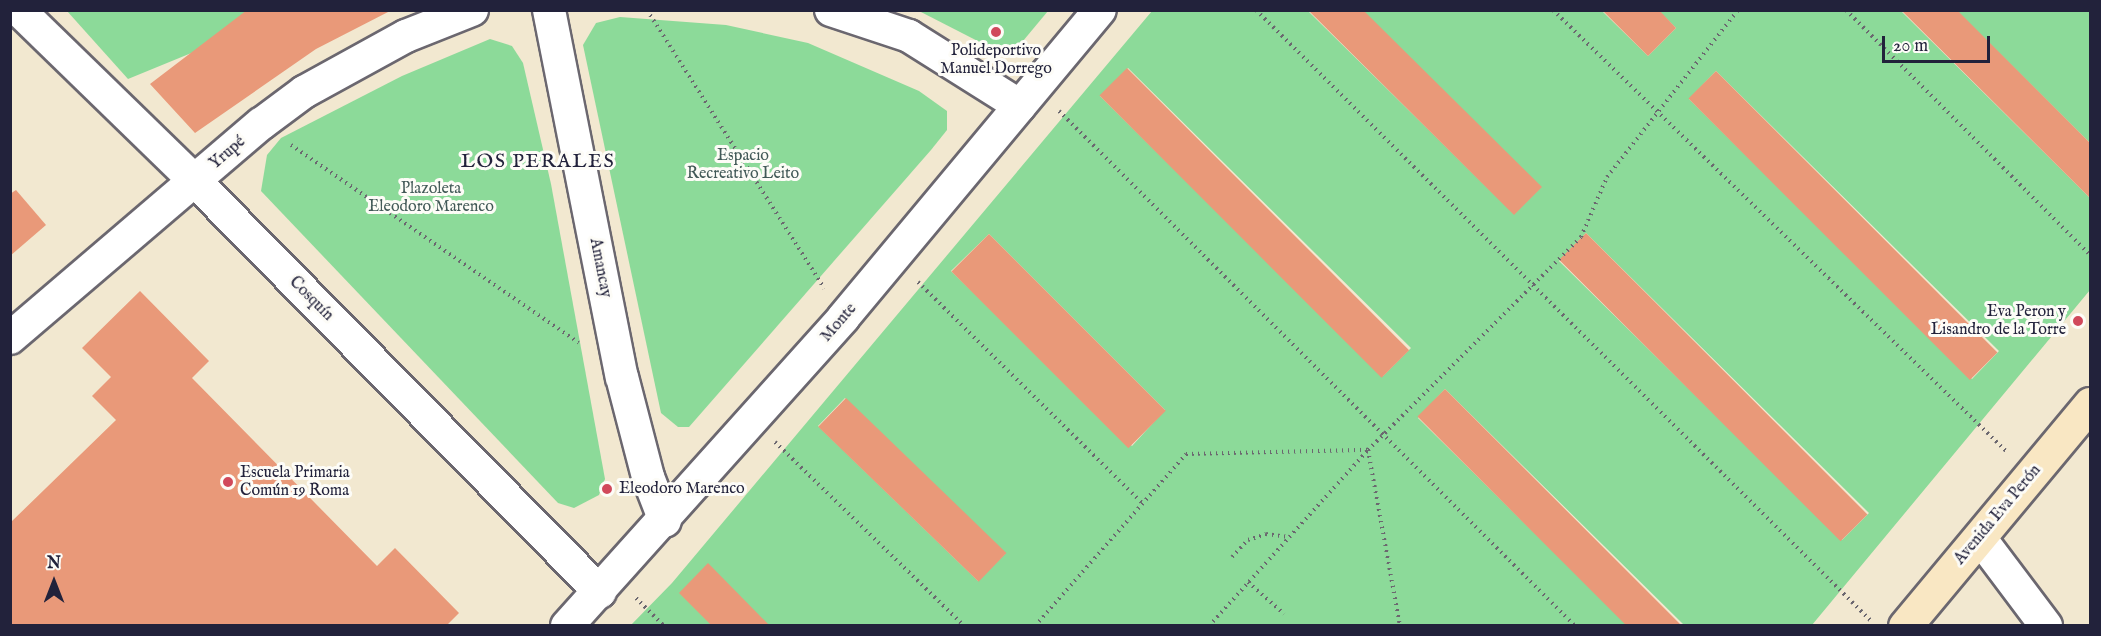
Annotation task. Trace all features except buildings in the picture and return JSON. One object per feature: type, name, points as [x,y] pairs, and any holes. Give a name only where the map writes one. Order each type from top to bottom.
[{"type":"main road","name":"Avenida Eva Perón","points":[[1905,626],[2091,404]]},
{"type":"street","name":"Cosquín","points":[[19,10],[195,181],[600,592]]},
{"type":"street","name":"Yrupé","points":[[10,338],[261,124],[353,62],[405,36],[472,10]]},
{"type":"street","name":"Amancay","points":[[549,10],[622,377],[648,477],[665,521]]},
{"type":"street","points":[[831,10],[909,36],[1028,97]]},
{"type":"street","name":"Monte","points":[[567,626],[665,521],[843,318],[1100,10]]},
{"type":"street","points":[[1980,538],[2046,626]]},
{"type":"path","points":[[646,10],[843,318]]},
{"type":"path","points":[[1256,10],[1875,626]]},
{"type":"path","points":[[1553,10],[1656,114],[2031,475]]},
{"type":"path","points":[[1209,626],[1384,433],[1581,237],[1607,177],[1738,10]]},
{"type":"path","points":[[1846,10],[2091,255]]},
{"type":"path","points":[[1028,97],[1384,433],[1575,626]]},
{"type":"path","points":[[261,124],[579,343],[622,377]]},
{"type":"path","points":[[894,258],[1142,503]]},
{"type":"path","points":[[753,420],[964,626]]},
{"type":"path","points":[[1035,626],[1185,454],[1368,450]]},
{"type":"path","points":[[1368,450],[1400,626]]},
{"type":"path","points":[[1232,557],[1248,540],[1266,534],[1288,537]]},
{"type":"path","points":[[1248,582],[1284,614]]},
{"type":"green space","points":[[67,11],[257,11],[206,47],[128,79]]},
{"type":"green space","name":"Polideportivo Manuel Dorrego","points":[[919,11],[1048,11],[1018,47],[1001,53]]},
{"type":"green space","points":[[1152,11],[1308,11],[1514,214],[1363,11],[1602,11],[1648,56],[1676,28],[1659,11],[1901,11],[2090,198],[2090,290],[1812,625],[1684,625],[1445,389],[1418,418],[1628,625],[630,626],[672,583]],"holes":[[[1128,68],[1411,348],[1383,376],[1100,96]],[[1716,71],[1999,351],[1972,379],[1689,99]],[[1586,233],[1869,513],[1842,540],[1559,261]],[[989,234],[1165,410],[1132,446],[951,271]],[[845,398],[1005,554],[978,581],[818,426]]]},
{"type":"green space","points":[[1957,11],[2090,11],[2090,143]]},
{"type":"green space","name":"Espacio Recreativo Leito","points":[[620,17],[726,25],[808,43],[919,91],[947,111],[947,130],[931,150],[689,427],[678,427],[661,413],[583,45],[596,23]]},
{"type":"green space","name":"Plazoleta Eleodoro Marenco","points":[[490,39],[512,46],[523,63],[551,184],[605,479],[599,495],[574,508],[558,503],[261,191],[267,155],[281,138],[402,76]]},
{"type":"place","name":"Polideportivo Manuel Dorrego","points":[[996,32]]},
{"type":"place","name":"Eva Peron y Lisandro de la Torre","points":[[2078,321]]},
{"type":"place","name":"Escuela Primaria Común 19 Roma","points":[[228,482]]},
{"type":"place","name":"Eleodoro Marenco","points":[[607,489]]},
{"type":"district","name":"LOS PERALES","points":[[538,161]]}]
